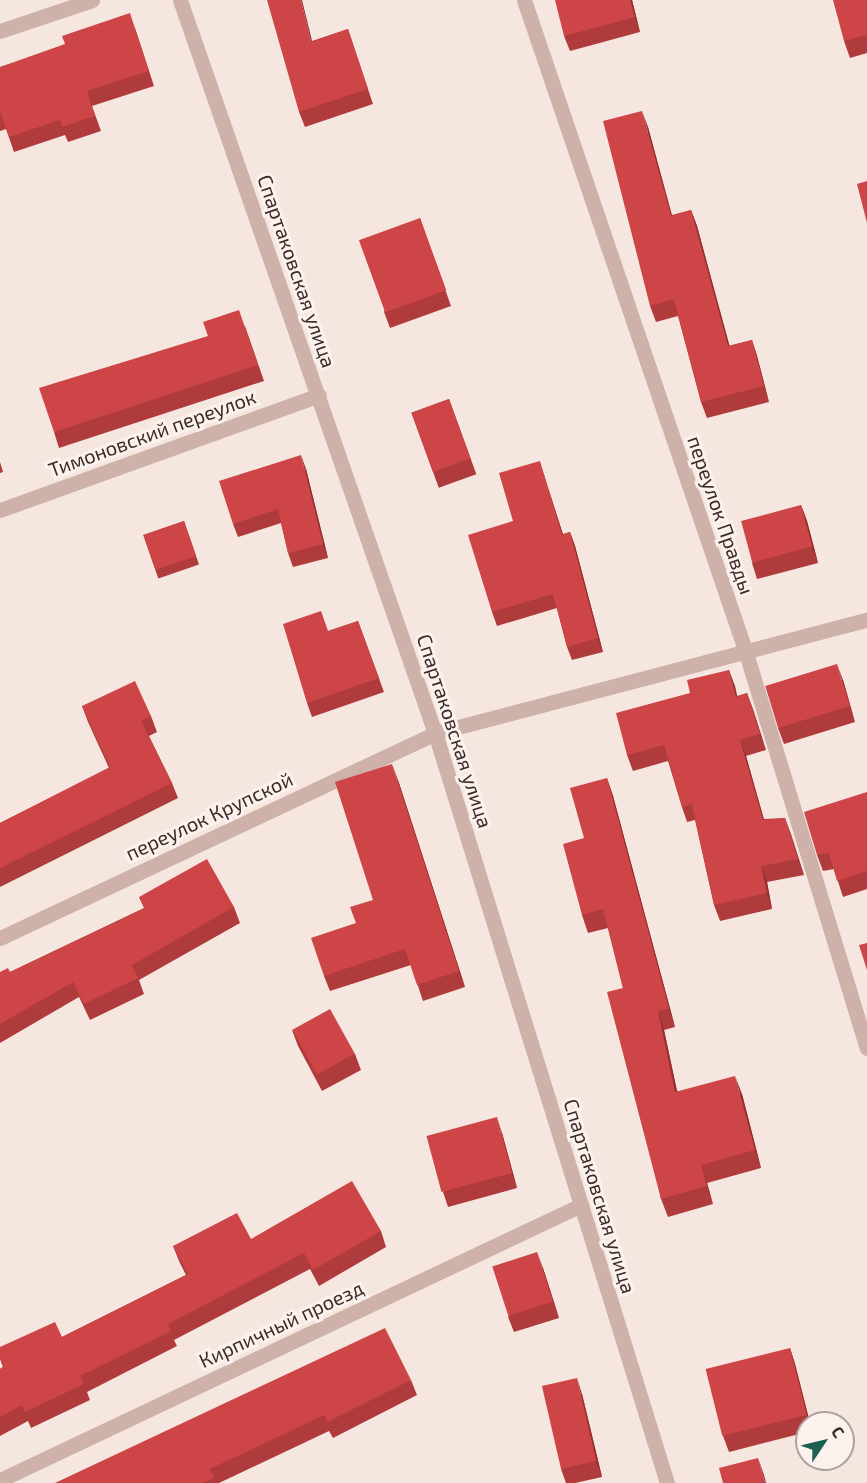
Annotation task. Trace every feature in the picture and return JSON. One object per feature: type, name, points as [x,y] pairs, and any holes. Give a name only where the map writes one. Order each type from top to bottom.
[{"type":"street","points":[[0,31],[92,0]]},
{"type":"street","name":"Спартаковская улица","points":[[180,0],[435,733],[667,1483]]},
{"type":"street","name":"переулок Правды","points":[[524,0],[746,653],[867,1048]]},
{"type":"street","name":"Тимоновский переулок","points":[[0,510],[319,395]]},
{"type":"street","name":"переулок Крупской","points":[[0,938],[435,733],[867,620]]},
{"type":"street","name":"Кирпичный проезд","points":[[0,1480],[581,1205]]},
{"type":"building","points":[[267,0],[301,0],[311,42],[348,29],[368,89],[299,112]]},
{"type":"building","points":[[555,0],[630,0],[635,17],[564,36]]},
{"type":"building","points":[[833,0],[867,0],[867,35],[844,41]]},
{"type":"building","points":[[130,13],[149,71],[87,91],[95,116],[62,127],[60,120],[9,137],[0,114],[0,67],[65,44],[62,36]]},
{"type":"building","points":[[642,111],[671,216],[691,210],[728,346],[752,340],[764,386],[701,402],[674,299],[650,306],[603,121]]},
{"type":"building","points":[[867,181],[867,223],[857,184]]},
{"type":"building","points":[[420,218],[446,290],[385,313],[359,240]]},
{"type":"building","points":[[239,310],[258,365],[54,432],[39,388],[208,336],[203,322]]},
{"type":"building","points":[[449,399],[471,458],[433,472],[411,413]]},
{"type":"building","points":[[301,455],[323,544],[288,553],[278,509],[233,524],[219,481]]},
{"type":"building","points":[[540,461],[562,535],[570,532],[598,638],[567,647],[553,594],[492,612],[468,535],[513,521],[499,473]]},
{"type":"building","points":[[801,505],[812,547],[752,563],[741,521]]},
{"type":"building","points":[[184,521],[196,556],[155,570],[143,535]]},
{"type":"building","points":[[321,611],[328,631],[358,621],[379,678],[307,703],[283,624]]},
{"type":"building","points":[[837,664],[850,706],[778,728],[765,686]]},
{"type":"building","points":[[729,670],[736,697],[747,693],[760,734],[740,740],[763,820],[785,818],[798,859],[761,866],[767,893],[714,905],[692,804],[682,807],[664,745],[627,755],[616,713],[690,693],[687,680]]},
{"type":"building","points":[[135,681],[151,716],[141,721],[172,783],[0,868],[0,823],[110,767],[82,706]]},
{"type":"building","points":[[392,764],[459,971],[417,985],[405,949],[324,976],[311,938],[356,923],[350,907],[373,900],[335,782]]},
{"type":"building","points":[[607,778],[669,1009],[658,1011],[675,1092],[735,1076],[755,1150],[701,1165],[707,1186],[661,1199],[607,992],[623,988],[603,909],[582,915],[563,844],[584,838],[570,788]]},
{"type":"building","points":[[867,792],[867,871],[837,881],[829,853],[817,855],[804,812]]},
{"type":"building","points":[[207,859],[234,907],[132,965],[138,978],[84,1004],[73,982],[0,1024],[0,972],[8,968],[10,972],[145,908],[139,897]]},
{"type":"building","points":[[867,943],[867,970],[859,945]]},
{"type":"building","points":[[330,1009],[355,1054],[317,1074],[292,1030]]},
{"type":"building","points":[[497,1117],[512,1173],[441,1192],[426,1136]]},
{"type":"building","points":[[352,1181],[381,1231],[313,1270],[304,1253],[168,1324],[171,1331],[80,1376],[84,1384],[25,1412],[22,1405],[0,1417],[0,1369],[4,1366],[0,1357],[0,1347],[55,1322],[62,1337],[188,1274],[173,1246],[237,1213],[251,1239]]},
{"type":"building","points":[[537,1252],[553,1301],[508,1316],[492,1267]]},
{"type":"building","points":[[385,1328],[411,1380],[327,1422],[324,1415],[210,1469],[214,1478],[202,1483],[55,1483]]},
{"type":"building","points":[[790,1348],[806,1411],[795,1411],[795,1418],[722,1436],[706,1369]]},
{"type":"building","points":[[577,1378],[596,1461],[561,1469],[542,1386]]},
{"type":"building","points":[[758,1458],[765,1483],[723,1483],[719,1468]]}]
